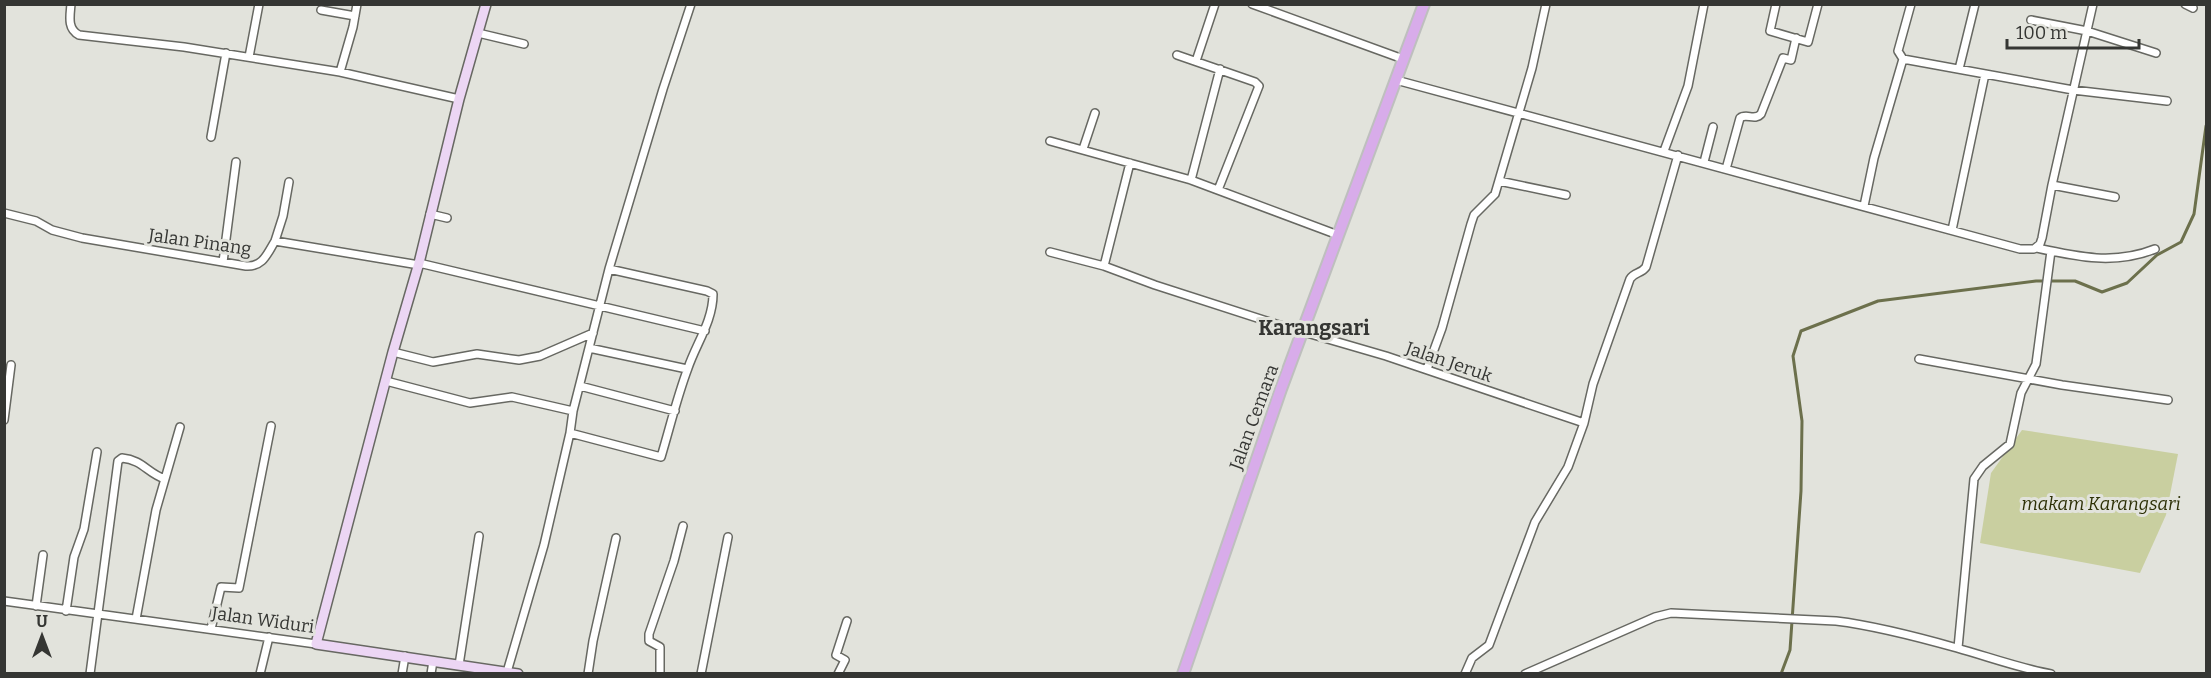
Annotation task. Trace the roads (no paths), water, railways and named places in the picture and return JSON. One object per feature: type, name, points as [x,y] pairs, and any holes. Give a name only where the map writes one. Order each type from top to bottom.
[{"type":"main road","points":[[316,644],[393,352],[419,264],[459,99],[486,4]]},
{"type":"main road","name":"Jalan Cemara","points":[[1183,674],[1303,331],[1424,4]]},
{"type":"main road","name":"Jalan Widuri","points":[[316,644],[518,674]]},
{"type":"street","points":[[71,4],[71,27],[79,35],[226,53],[340,72],[459,99]]},
{"type":"street","points":[[249,57],[258,4]]},
{"type":"street","points":[[340,72],[357,4]]},
{"type":"street","points":[[507,672],[544,545],[573,411],[609,269],[691,4]]},
{"type":"street","points":[[1196,61],[1215,4]]},
{"type":"street","points":[[1252,4],[1403,59]]},
{"type":"street","points":[[1427,369],[1442,328],[1474,215],[1494,197],[1532,68],[1546,4]]},
{"type":"street","points":[[1664,151],[1688,86],[1704,4]]},
{"type":"street","points":[[1776,4],[1770,31],[1808,42],[1818,4]]},
{"type":"street","points":[[1911,4],[1898,51],[1903,59],[2073,90],[2167,101]]},
{"type":"street","points":[[1959,69],[1975,4]]},
{"type":"street","points":[[2037,248],[2044,228],[2093,4]]},
{"type":"street","points":[[2185,4],[2193,8]]},
{"type":"street","points":[[321,10],[355,16]]},
{"type":"street","points":[[2031,20],[2087,31],[2156,53]]},
{"type":"street","points":[[478,33],[524,44]]},
{"type":"street","points":[[1729,169],[1740,118],[1743,116],[1756,117],[1761,114],[1783,58],[1791,60],[1796,38]]},
{"type":"street","points":[[211,138],[226,53]]},
{"type":"street","points":[[1177,55],[1256,82],[1259,89],[1218,190]]},
{"type":"street","points":[[1864,207],[1874,158],[1903,59]]},
{"type":"street","points":[[1191,180],[1220,69]]},
{"type":"street","points":[[1952,230],[1985,74]]},
{"type":"street","points":[[1396,80],[2020,249],[2037,248],[2103,259],[2125,258],[2155,249]]},
{"type":"street","points":[[1083,149],[1095,113]]},
{"type":"street","points":[[1704,162],[1713,127]]},
{"type":"street","points":[[1050,141],[1191,180],[1338,236]]},
{"type":"street","points":[[1465,674],[1472,657],[1489,645],[1534,522],[1568,467],[1584,423],[1593,384],[1630,279],[1634,273],[1641,272],[1646,267],[1678,155]]},
{"type":"street","points":[[223,262],[237,162]]},
{"type":"street","points":[[1104,266],[1130,163]]},
{"type":"street","points":[[1499,181],[1566,195]]},
{"type":"street","points":[[275,241],[289,182]]},
{"type":"street","points":[[2052,185],[2115,197]]},
{"type":"street","name":"Jalan Pinang","points":[[4,213],[36,220],[52,230],[82,238],[223,262],[257,266],[275,241],[419,264],[705,331]]},
{"type":"street","points":[[430,214],[447,218]]},
{"type":"street","points":[[1958,648],[1974,479],[1983,466],[2010,444],[2021,393],[2036,363],[2051,251]]},
{"type":"street","name":"Jalan Jeruk","points":[[1050,252],[1104,266],[1155,285],[1427,369],[1584,423]]},
{"type":"street","points":[[570,433],[661,457],[687,369],[705,331],[713,301],[712,292],[609,269]]},
{"type":"street","points":[[393,352],[433,362],[477,354],[519,360],[540,356],[592,333]]},
{"type":"street","points":[[589,348],[687,369]]},
{"type":"street","points":[[1919,359],[2168,400]]},
{"type":"street","points":[[4,420],[11,365]]},
{"type":"street","points":[[386,381],[470,403],[512,398],[573,411]]},
{"type":"street","points":[[580,386],[675,411]]},
{"type":"street","points":[[211,629],[221,587],[238,588],[272,426]]},
{"type":"street","points":[[136,619],[156,510],[180,427]]},
{"type":"street","points":[[66,611],[74,557],[84,529],[97,452]]},
{"type":"street","points":[[90,674],[118,461],[122,458],[136,460],[154,474],[165,479]]},
{"type":"street","points":[[660,674],[660,647],[649,641],[649,634],[674,561],[683,526]]},
{"type":"street","points":[[459,665],[479,536]]},
{"type":"street","points":[[701,674],[728,537]]},
{"type":"street","points":[[588,674],[616,538]]},
{"type":"street","points":[[36,606],[43,555]]},
{"type":"street","name":"Jalan Widuri","points":[[4,601],[316,644]]},
{"type":"street","points":[[1525,674],[1662,614],[1805,619],[1860,624],[1958,648],[2024,671],[2051,674]]},
{"type":"street","points":[[838,674],[845,660],[836,655],[847,621]]},
{"type":"street","points":[[260,674],[269,637]]},
{"type":"street","points":[[402,674],[405,657]]},
{"type":"street","points":[[431,674],[434,661]]},
{"type":"waterway","points":[[1781,674],[1790,650],[1801,491],[1802,421],[1793,356],[1801,331],[1878,301],[2036,281],[2075,281],[2102,292],[2127,283],[2157,255],[2181,242],[2194,214],[2206,126]]},
{"type":"district","name":"Karangsari","points":[[1314,328]]},
{"type":"park label","name":"makam Karangsari","points":[[2101,504]]}]
